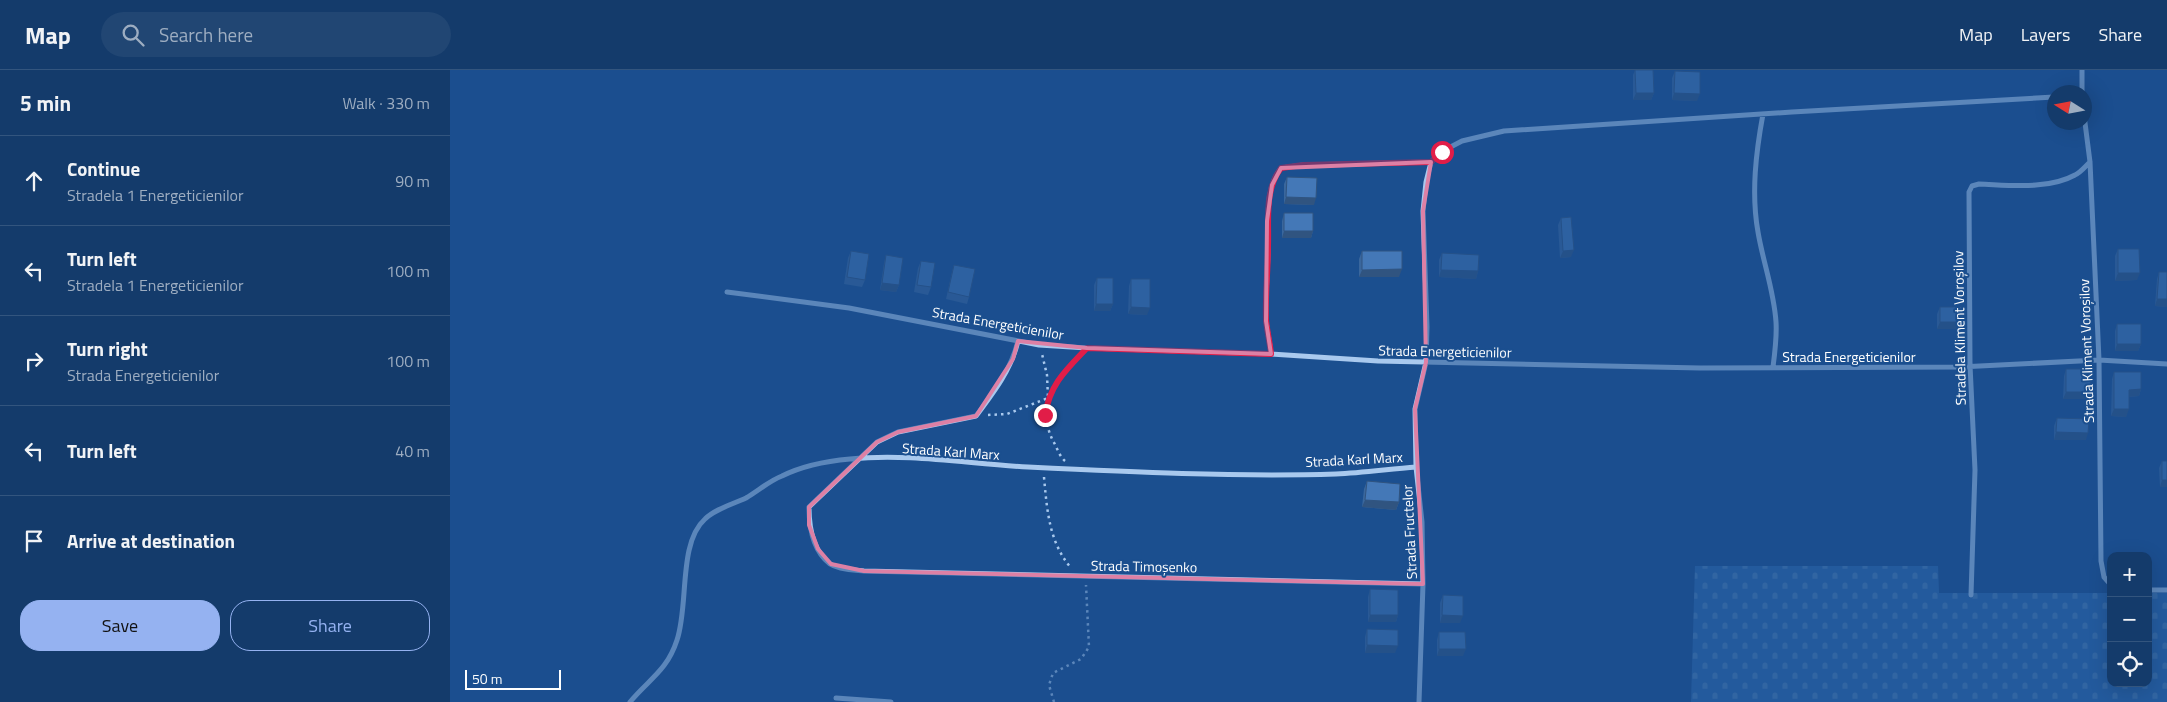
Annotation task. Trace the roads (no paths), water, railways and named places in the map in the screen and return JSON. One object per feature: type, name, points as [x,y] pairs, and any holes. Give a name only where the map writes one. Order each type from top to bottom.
[{"type":"street","points":[[2082,70],[2082,85]]},
{"type":"street","points":[[1271,354],[1266,321],[1267,221],[1272,185],[1275,175],[1281,168],[1303,165],[1431,162],[1442,152],[1462,141],[1504,131],[2047,98]]},
{"type":"street","points":[[1763,114],[1756,158],[1755,198],[1758,230],[1771,288],[1776,322],[1773,367]]},
{"type":"street","name":"Strada Kliment Voroșilov","points":[[2086,130],[2090,162],[2099,360],[2101,561],[2104,577],[2107,580]]},
{"type":"street","name":"Strada Fructelor","points":[[1419,702],[1423,584],[1422,522],[1416,467],[1415,409],[1426,362],[1423,211],[1426,182],[1431,162]]},
{"type":"street","name":"Stradela Kliment Voroșilov","points":[[1971,595],[1976,470],[1970,366],[1969,192],[1972,186],[1979,184],[2032,185],[2059,181],[2076,175],[2090,162]]},
{"type":"street","name":"Strada Energeticienilor","points":[[727,292],[849,308],[1018,341],[1087,348],[1271,354],[1378,361],[1700,368],[1970,366],[2099,360],[2167,364]]},
{"type":"street","points":[[858,459],[877,442],[898,432],[976,416],[1010,366],[1018,341]]},
{"type":"street","name":"Strada Karl Marx","points":[[630,702],[656,678],[677,642],[685,600],[688,557],[697,527],[707,517],[748,497],[782,476],[812,466],[858,459],[921,458],[1044,468],[1229,474],[1338,474],[1416,467]]},
{"type":"street","name":"Strada Timoșenko","points":[[858,459],[809,507],[809,525],[818,549],[830,564],[842,568],[864,571],[1423,584]]},
{"type":"street","points":[[2152,590],[2167,590]]},
{"type":"street","points":[[836,698],[891,702]]}]
